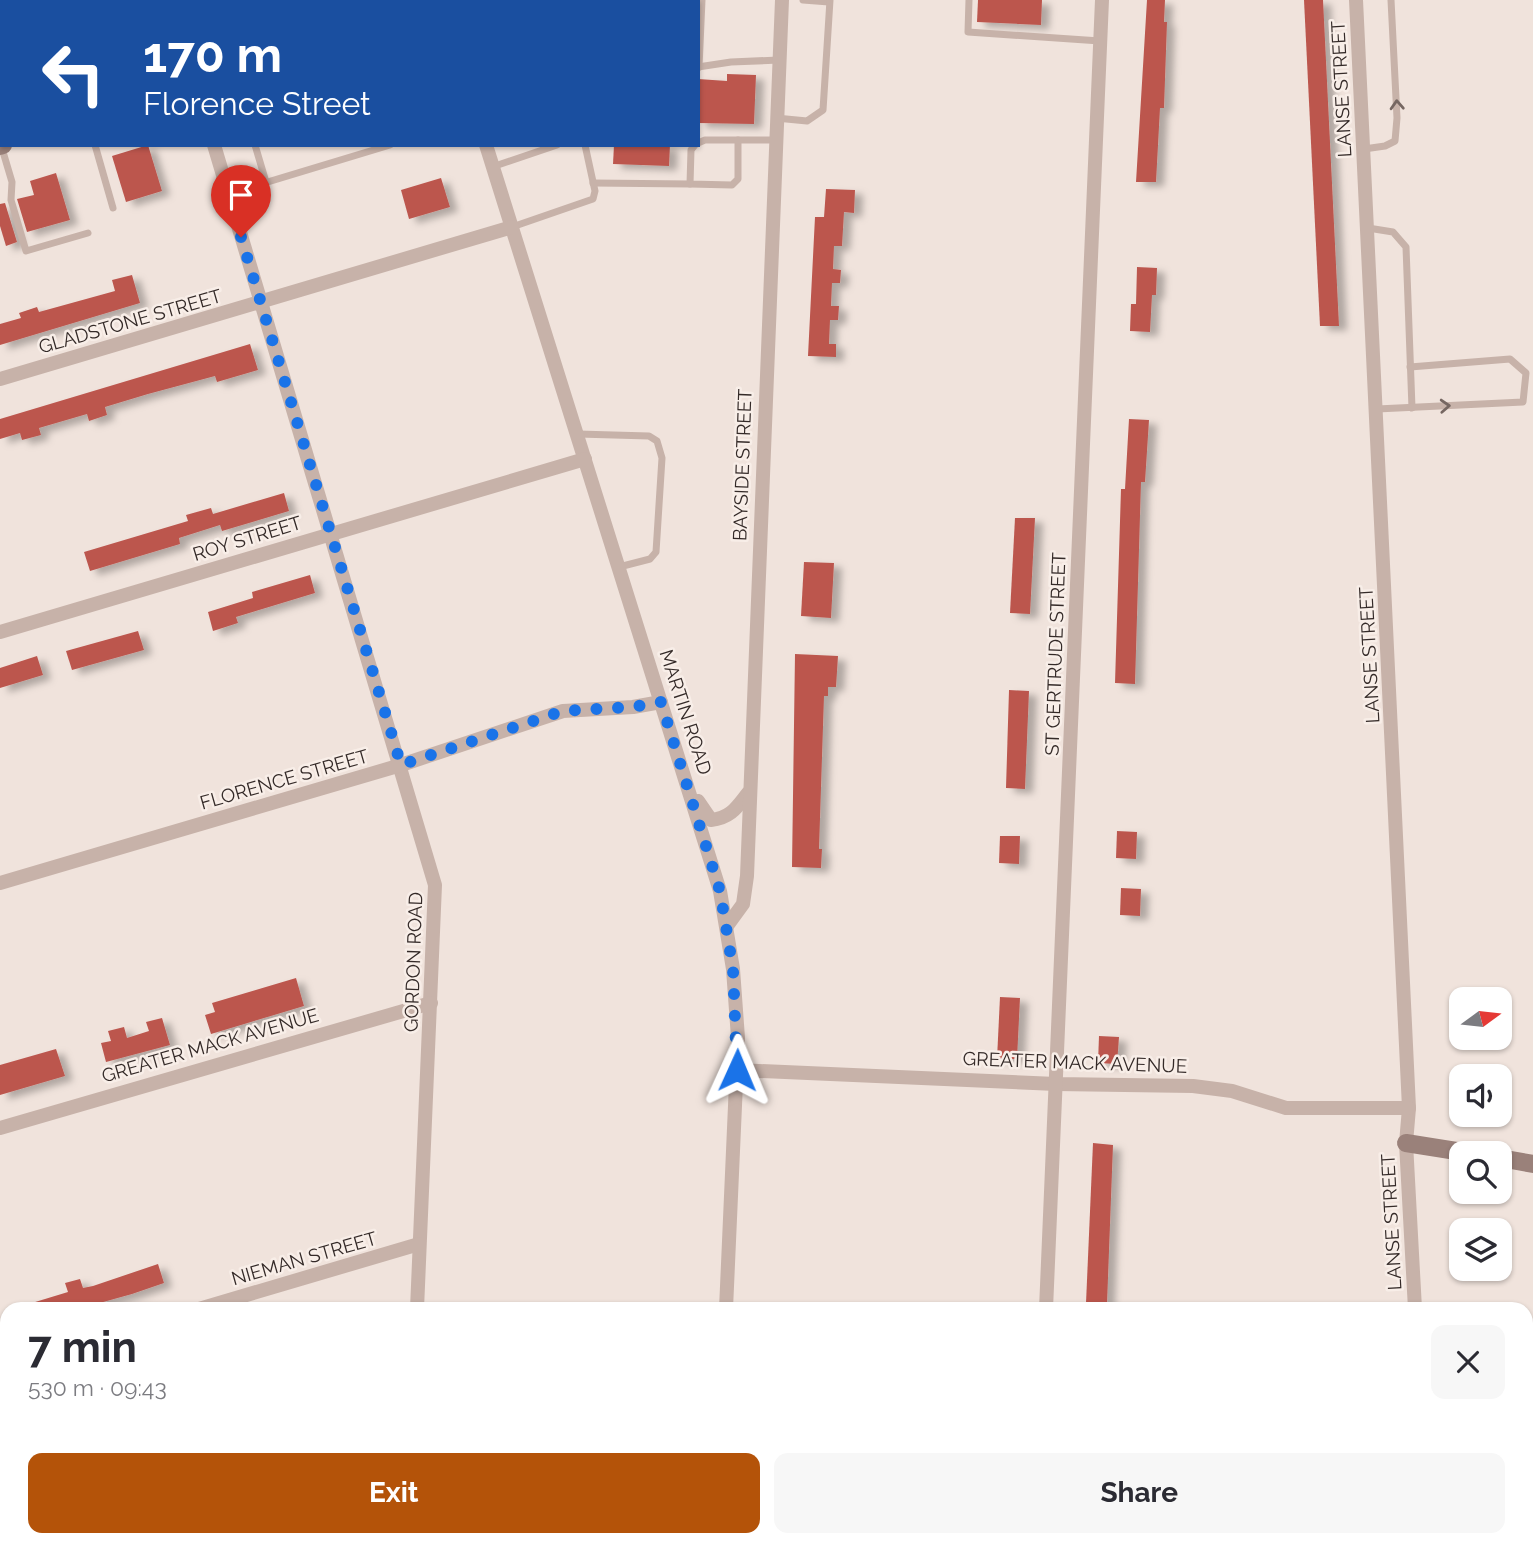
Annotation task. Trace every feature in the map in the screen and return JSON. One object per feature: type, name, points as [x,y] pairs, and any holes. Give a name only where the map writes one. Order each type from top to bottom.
[{"type":"street","name":"BAYSIDE STREET","points":[[727,926],[743,904],[750,820],[748,793],[782,0]]},
{"type":"street","name":"ST GERTRUDE STREET","points":[[1046,1302],[1102,0]]},
{"type":"street","name":"LANSE STREET","points":[[1356,0],[1409,1108],[1406,1143],[1415,1302]]},
{"type":"street","name":"GORDON ROAD","points":[[215,147],[435,885],[417,1302]]},
{"type":"street","name":"MARTIN ROAD","points":[[487,147],[684,773],[717,880],[727,926],[736,1003],[737,1070],[726,1302]]},
{"type":"street","name":"GLADSTONE STREET","points":[[0,379],[512,227]]},
{"type":"street","name":"ROY STREET","points":[[0,632],[585,459]]},
{"type":"street","name":"FLORENCE STREET","points":[[0,883],[401,765],[563,711],[633,707],[661,702]]},
{"type":"street","points":[[684,773],[712,820],[731,814],[748,793]]},
{"type":"street","name":"GREATER MACK AVENUE","points":[[0,1128],[431,1003]]},
{"type":"street","name":"GREATER MACK AVENUE","points":[[737,1070],[1056,1084],[1193,1086],[1232,1091],[1286,1108],[1409,1108]]},
{"type":"street","points":[[1406,1143],[1449,1150]]},
{"type":"street","points":[[1512,1160],[1533,1164]]},
{"type":"street","name":"NIEMAN STREET","points":[[223,1302],[419,1244]]},
{"type":"lane","points":[[700,45],[702,0]]},
{"type":"lane","points":[[776,118],[807,121],[823,110],[829,1],[803,0]]},
{"type":"lane","points":[[970,0],[968,32],[1100,41]]},
{"type":"lane","points":[[1364,149],[1385,146],[1395,141],[1397,118],[1391,0]]},
{"type":"lane","points":[[700,67],[731,61],[779,60]]},
{"type":"lane","points":[[593,183],[736,183],[738,140]]},
{"type":"lane","points":[[700,142],[775,140]]},
{"type":"lane","points":[[2,147],[12,182],[11,200],[26,251],[88,233]]},
{"type":"lane","points":[[96,147],[113,208]]},
{"type":"lane","points":[[256,147],[266,182]]},
{"type":"lane","points":[[228,194],[383,147]]},
{"type":"lane","points":[[492,167],[551,147]]},
{"type":"lane","points":[[512,227],[589,202],[595,196],[585,147]]},
{"type":"lane","points":[[690,184],[691,150],[694,147]]},
{"type":"lane","points":[[1368,228],[1393,232],[1406,247],[1412,408]]},
{"type":"lane","points":[[1377,409],[1523,402],[1526,373],[1510,359],[1410,367]]},
{"type":"lane","points":[[578,434],[649,436],[657,441],[663,458],[656,552],[650,559],[619,567]]},
{"type":"building","points":[[978,0],[1042,0],[1041,25],[977,22]]},
{"type":"building","points":[[1147,0],[1165,0],[1164,22],[1167,22],[1164,108],[1160,108],[1156,182],[1136,182]]},
{"type":"building","points":[[1304,0],[1323,0],[1339,326],[1320,326]]},
{"type":"building","points":[[727,74],[756,75],[754,124],[700,123],[700,79],[727,81]]},
{"type":"building","points":[[149,147],[162,191],[126,202],[112,156]]},
{"type":"building","points":[[614,147],[670,147],[669,166],[613,164]]},
{"type":"building","points":[[56,173],[70,220],[27,232],[17,199],[34,195],[30,181]]},
{"type":"building","points":[[441,178],[450,207],[409,219],[401,190]]},
{"type":"building","points":[[826,189],[855,190],[854,213],[844,212],[842,246],[834,246],[833,269],[841,270],[840,283],[832,283],[831,306],[839,306],[838,320],[830,320],[829,344],[836,344],[836,357],[808,356],[815,217],[824,217]]},
{"type":"building","points":[[5,203],[17,242],[6,246],[0,226],[0,204]]},
{"type":"building","points":[[1137,267],[1157,268],[1150,332],[1130,331],[1131,304],[1136,304]]},
{"type":"building","points":[[132,275],[140,303],[0,345],[0,324],[21,318],[19,313],[37,307],[39,312],[115,291],[112,280]]},
{"type":"building","points":[[250,344],[258,370],[217,382],[215,376],[148,394],[105,407],[107,415],[89,421],[87,414],[39,428],[41,435],[22,440],[20,433],[0,439],[0,419]]},
{"type":"building","points":[[1129,419],[1149,420],[1145,482],[1141,482],[1135,684],[1115,683],[1121,489],[1125,489]]},
{"type":"building","points":[[284,493],[289,511],[222,531],[220,525],[179,538],[180,544],[90,571],[84,552],[188,521],[186,515],[211,508],[213,514]]},
{"type":"building","points":[[1015,518],[1035,518],[1030,614],[1010,613]]},
{"type":"building","points":[[804,562],[834,563],[831,618],[801,616]]},
{"type":"building","points":[[310,575],[315,593],[236,617],[238,623],[213,631],[208,612],[253,598],[252,592]]},
{"type":"building","points":[[138,631],[144,650],[72,670],[66,651]]},
{"type":"building","points":[[795,654],[838,656],[836,687],[828,687],[828,696],[824,696],[819,849],[822,849],[821,868],[792,867]]},
{"type":"building","points":[[37,656],[43,675],[0,688],[0,668]]},
{"type":"building","points":[[1009,690],[1029,691],[1025,789],[1006,788]]},
{"type":"building","points":[[1117,831],[1137,832],[1136,859],[1116,858]]},
{"type":"building","points":[[1000,836],[1020,836],[1019,864],[999,863]]},
{"type":"building","points":[[1121,888],[1141,889],[1140,916],[1120,915]]},
{"type":"building","points":[[296,978],[304,1006],[211,1034],[205,1015],[215,1012],[212,1003]]},
{"type":"building","points":[[1000,997],[1020,998],[1017,1059],[997,1059]]},
{"type":"building","points":[[162,1018],[170,1045],[106,1062],[101,1043],[111,1041],[108,1031],[124,1027],[127,1038],[149,1031],[146,1022]]},
{"type":"building","points":[[1099,1036],[1119,1037],[1117,1064],[1098,1063]]},
{"type":"building","points":[[56,1049],[65,1076],[0,1095],[0,1065]]},
{"type":"building","points":[[1093,1143],[1113,1145],[1107,1302],[1086,1302]]},
{"type":"building","points":[[158,1264],[164,1283],[103,1302],[35,1302],[68,1292],[65,1283],[80,1279],[83,1288]]},
{"type":"route","points":[[241,237],[401,765],[563,711],[633,707],[661,702],[720,891],[733,969],[738,1038],[737,1070]]}]
